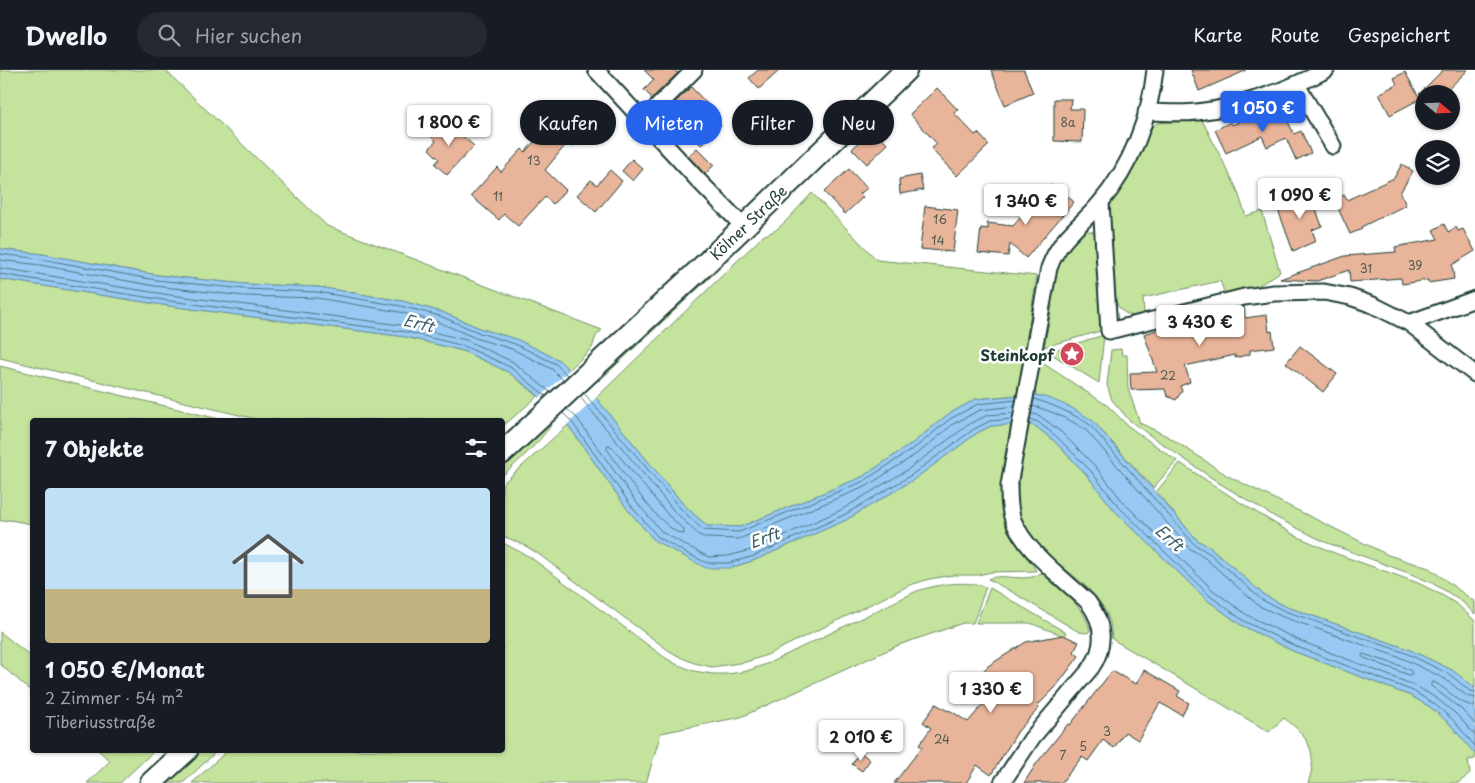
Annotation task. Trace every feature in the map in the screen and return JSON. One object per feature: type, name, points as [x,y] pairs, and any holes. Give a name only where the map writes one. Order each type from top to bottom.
[{"type":"main road","name":"Kölner Straße","points":[[505,450],[744,226],[906,70]]},
{"type":"main road","points":[[151,783],[183,753]]},
{"type":"street","points":[[596,70],[626,102]]},
{"type":"street","points":[[663,100],[694,70]]},
{"type":"street","points":[[1002,783],[1032,738],[1091,668],[1099,654],[1102,633],[1094,609],[1030,547],[1012,518],[1009,502],[1013,462],[1048,268],[1061,242],[1100,203],[1128,162],[1146,112],[1154,70]]},
{"type":"street","points":[[1146,112],[1195,112],[1230,106],[1267,96],[1297,85],[1326,70]]},
{"type":"street","points":[[1297,85],[1333,146]]},
{"type":"street","points":[[667,145],[744,226]]},
{"type":"street","points":[[1100,203],[1109,331],[1244,297],[1300,291],[1324,292],[1350,297],[1409,322],[1475,374]]},
{"type":"street","points":[[1409,322],[1475,299]]},
{"type":"green space","points":[[0,70],[165,70],[327,226],[602,330],[596,336],[592,348],[569,370],[559,360],[516,339],[482,329],[442,312],[402,301],[318,287],[245,284],[157,275],[42,254],[0,249]]},
{"type":"green space","points":[[1202,120],[1236,187],[1246,216],[1262,211],[1280,272],[1256,287],[1225,294],[1220,281],[1143,298],[1144,314],[1142,317],[1128,314],[1118,306],[1114,289],[1109,212],[1111,204],[1134,167],[1152,127],[1157,123]]},
{"type":"green space","points":[[812,193],[877,260],[1037,276],[1017,395],[976,399],[947,415],[914,442],[862,477],[740,527],[707,526],[683,504],[596,398],[763,236],[776,230]]},
{"type":"green space","points":[[1082,230],[1094,232],[1097,237],[1104,330],[1044,347],[1052,306],[1049,300],[1056,272],[1063,253]]},
{"type":"green space","points":[[719,266],[720,268],[599,381],[596,377]]},
{"type":"green space","points":[[0,279],[169,306],[406,337],[463,351],[508,372],[538,396],[505,424],[505,418],[252,418],[0,358]]},
{"type":"green space","points":[[1104,335],[1099,383],[1048,352]]},
{"type":"green space","points":[[1121,349],[1122,355],[1127,355],[1128,389],[1140,423],[1169,437],[1228,476],[1388,555],[1429,568],[1475,602],[1475,614],[1459,599],[1432,583],[1325,542],[1277,518],[1219,483],[1129,420],[1112,400],[1107,385],[1111,350]]},
{"type":"green space","points":[[1041,362],[1108,406],[1128,426],[1177,461],[1153,488],[1092,420],[1033,394]]},
{"type":"green space","points":[[0,366],[215,418],[30,418],[30,524],[10,520],[0,521]]},
{"type":"green space","points":[[549,421],[552,424],[523,457],[505,473],[505,463]]},
{"type":"green space","points":[[1011,424],[1003,463],[1001,504],[1008,530],[1036,571],[953,575],[910,585],[767,655],[746,662],[712,667],[694,663],[680,657],[537,553],[505,537],[505,481],[568,425],[628,510],[655,541],[730,568],[755,560],[846,520],[913,480],[977,433],[991,426]]},
{"type":"green space","points":[[1028,424],[1035,426],[1053,440],[1086,474],[1115,511],[1207,600],[1241,625],[1293,651],[1411,696],[1430,707],[1449,723],[1475,754],[1475,759],[1468,760],[1470,774],[1458,783],[1308,783],[1312,754],[1305,739],[1284,718],[1269,732],[1112,639],[1108,616],[1099,601],[1087,587],[1045,552],[1023,524],[1017,506],[1016,486]]},
{"type":"green space","points":[[1180,463],[1296,536],[1337,554],[1418,583],[1458,605],[1475,621],[1475,688],[1452,670],[1408,649],[1287,607],[1264,595],[1211,548],[1197,540],[1156,492]]},
{"type":"green space","points":[[505,544],[530,557],[664,657],[694,671],[712,674],[747,671],[769,663],[917,591],[951,584],[969,584],[986,587],[973,623],[963,623],[899,645],[741,717],[661,733],[646,783],[192,783],[225,753],[505,753]]},
{"type":"green space","points":[[1041,573],[1077,606],[1083,614],[1090,631],[1087,633],[1079,632],[988,579],[994,577],[1028,578]]},
{"type":"green space","points":[[990,588],[1065,632],[1066,635],[1064,636],[1030,623],[976,623]]},
{"type":"green space","points":[[0,632],[30,655],[30,690],[0,664]]},
{"type":"green space","points":[[101,753],[152,753],[120,783],[87,783],[110,761]]},
{"type":"green space","points":[[197,753],[215,753],[183,783],[165,783]]},
{"type":"water","name":"Erft","points":[[0,249],[42,254],[157,275],[245,284],[318,287],[402,301],[442,312],[482,329],[516,339],[559,360],[596,398],[683,504],[707,526],[740,527],[862,477],[914,442],[947,415],[976,399],[1033,394],[1051,399],[1072,408],[1092,420],[1197,540],[1211,548],[1264,595],[1287,607],[1408,649],[1452,670],[1473,686],[1475,690],[1475,754],[1449,723],[1430,707],[1411,696],[1293,651],[1241,625],[1207,600],[1115,511],[1086,474],[1053,440],[1035,426],[1028,424],[991,426],[977,433],[913,480],[846,520],[755,560],[730,568],[706,568],[655,541],[628,510],[568,425],[532,390],[508,372],[463,351],[406,337],[169,306],[0,279]]},
{"type":"pier","points":[[571,368],[598,396],[566,426],[538,399]]},
{"type":"building","points":[[644,70],[674,70],[678,73],[652,98],[644,90],[654,80]]},
{"type":"building","points":[[758,70],[780,70],[759,89],[749,78]]},
{"type":"building","points":[[991,70],[1024,70],[1033,93],[1005,105]]},
{"type":"building","points":[[1191,70],[1245,70],[1245,71],[1199,91]]},
{"type":"building","points":[[1443,70],[1468,70],[1452,85],[1428,85]]},
{"type":"building","points":[[1405,72],[1415,90],[1415,102],[1390,115],[1379,94],[1397,84],[1394,78]]},
{"type":"building","points":[[691,87],[704,100],[677,100]]},
{"type":"building","points":[[937,88],[958,110],[954,113],[975,135],[978,133],[989,145],[957,176],[931,149],[937,144],[910,114]]},
{"type":"building","points":[[1054,99],[1071,99],[1070,109],[1083,109],[1082,142],[1054,141]]},
{"type":"building","points":[[1280,106],[1294,134],[1301,131],[1311,153],[1296,160],[1286,138],[1267,147],[1262,136],[1226,153],[1215,130],[1231,122],[1232,125],[1248,118],[1249,120]]},
{"type":"building","points":[[444,119],[474,146],[447,175],[435,164],[439,159],[429,149],[436,141],[430,135]]},
{"type":"building","points":[[531,145],[566,145],[545,170],[566,190],[553,204],[545,197],[518,226],[504,214],[499,220],[471,196],[497,167],[501,172],[522,149],[525,152]]},
{"type":"building","points":[[856,145],[887,145],[867,164],[852,149]]},
{"type":"building","points":[[697,148],[714,165],[705,174],[688,156]]},
{"type":"building","points":[[632,159],[643,169],[633,181],[622,171]]},
{"type":"building","points":[[1402,164],[1413,171],[1400,193],[1406,205],[1350,234],[1334,200],[1344,195],[1347,200],[1394,178]]},
{"type":"building","points":[[849,169],[867,188],[860,194],[863,197],[845,214],[824,192]]},
{"type":"building","points":[[610,170],[622,181],[596,212],[577,195],[591,180],[597,185]]},
{"type":"building","points":[[920,175],[923,190],[900,194],[899,179]]},
{"type":"building","points":[[1050,185],[1058,193],[1061,190],[1074,202],[1026,258],[1010,244],[1008,256],[978,253],[981,228],[988,229],[987,223],[1013,226]]},
{"type":"building","points":[[1310,193],[1322,226],[1312,230],[1316,241],[1293,251],[1276,204]]},
{"type":"building","points":[[925,206],[958,210],[953,252],[920,249]]},
{"type":"building","points":[[1444,224],[1448,232],[1456,227],[1458,231],[1463,229],[1475,251],[1452,265],[1454,279],[1402,284],[1401,278],[1350,282],[1349,270],[1317,281],[1280,279],[1345,256],[1396,252],[1395,247],[1438,239],[1433,230]]},
{"type":"building","points":[[1244,307],[1245,318],[1267,315],[1269,332],[1272,331],[1274,347],[1250,350],[1250,354],[1235,358],[1235,355],[1185,366],[1190,382],[1180,386],[1182,391],[1176,400],[1167,396],[1165,389],[1131,390],[1130,373],[1157,372],[1144,334]]},
{"type":"building","points":[[1300,346],[1337,374],[1323,392],[1286,363]]},
{"type":"building","points":[[1063,635],[1079,642],[1074,652],[1079,656],[1055,688],[1037,706],[1039,708],[1018,731],[991,775],[977,765],[966,783],[894,783],[922,747],[919,745],[931,728],[923,722],[936,704],[968,722],[991,695],[975,680],[988,666],[1026,642]]},
{"type":"building","points":[[1144,670],[1180,691],[1177,696],[1189,703],[1182,715],[1160,703],[1138,740],[1125,732],[1114,748],[1103,740],[1088,761],[1082,757],[1061,783],[1024,783],[1036,764],[1068,724],[1070,725],[1112,671],[1136,684]]},
{"type":"building","points":[[860,752],[870,760],[862,771],[852,764]]},
{"type":"place","name":"Steinkopf","points":[[1072,354]]}]
